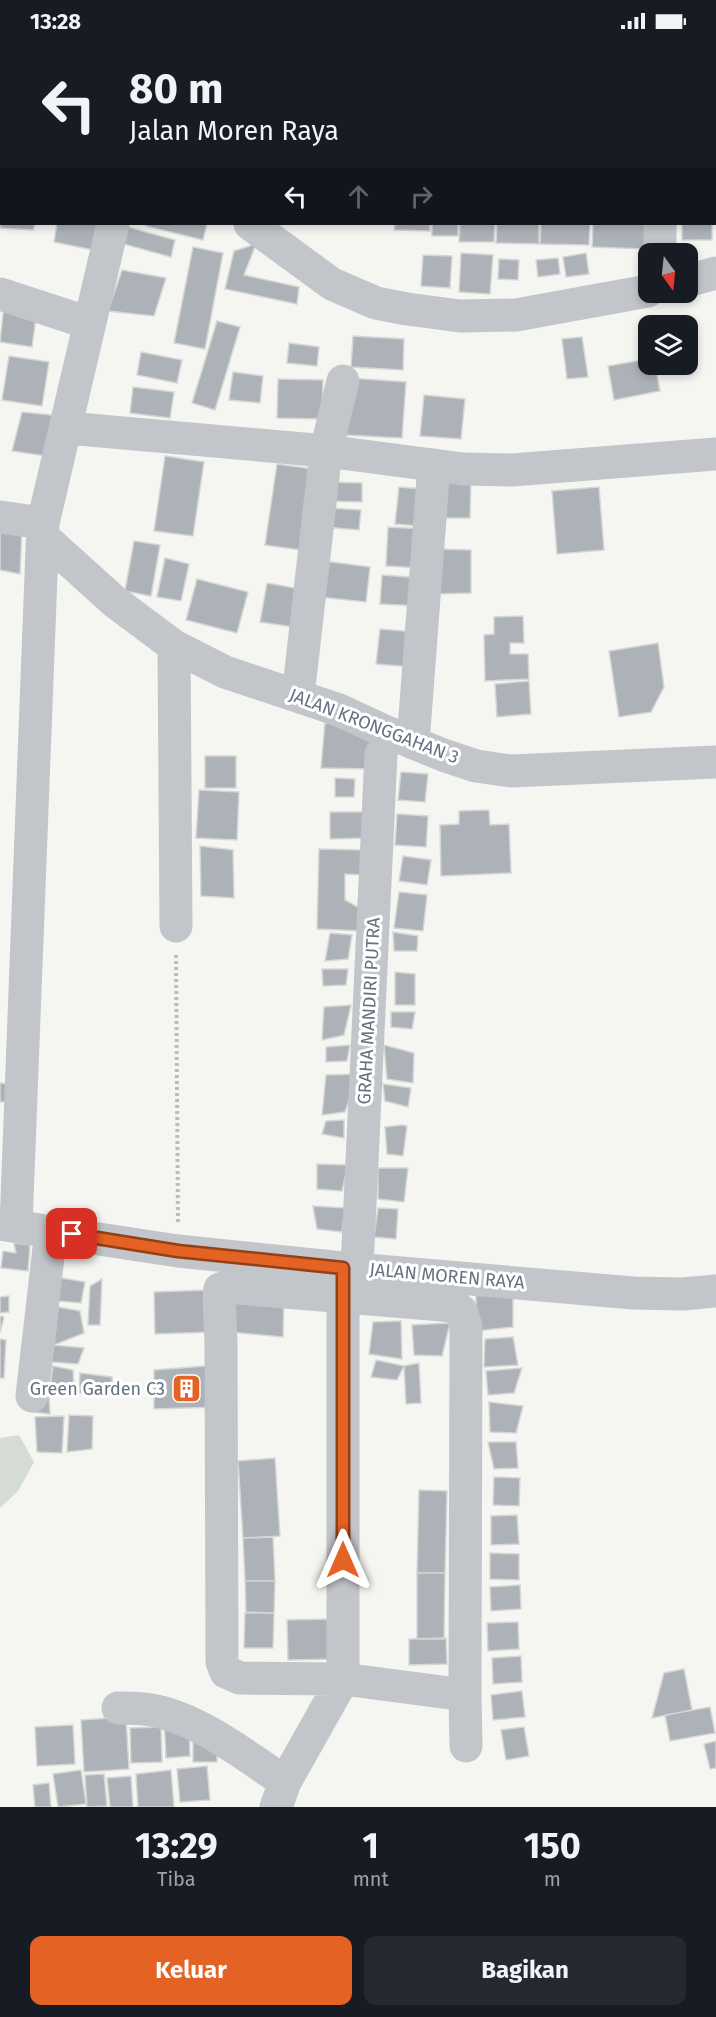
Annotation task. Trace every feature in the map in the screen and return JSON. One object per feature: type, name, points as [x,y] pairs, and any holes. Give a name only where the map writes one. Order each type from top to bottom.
[{"type":"street","points":[[8,1224],[43,530],[88,323],[113,225]]},
{"type":"street","points":[[251,225],[332,284],[376,303],[408,309],[460,316],[516,315],[638,293]]},
{"type":"street","points":[[660,225],[660,243]]},
{"type":"street","points":[[698,278],[716,273]]},
{"type":"street","points":[[0,294],[88,323]]},
{"type":"street","points":[[297,696],[327,451],[343,381]]},
{"type":"street","points":[[67,428],[327,451],[463,469],[512,470],[716,454]]},
{"type":"street","points":[[413,742],[434,465]]},
{"type":"street","points":[[0,517],[43,530]]},
{"type":"street","name":"JALAN KRONGGAHAN 3","points":[[43,530],[115,602],[174,646],[225,672],[339,710],[476,766],[512,771],[716,762]]},
{"type":"street","points":[[174,646],[176,926]]},
{"type":"street","name":"GRAHA MANDIRI PUTRA","points":[[343,1679],[348,1278],[381,754]]},
{"type":"street","name":"JALAN MOREN RAYA","points":[[8,1224],[348,1278],[633,1293],[683,1294],[716,1291]]},
{"type":"street","points":[[32,1396],[51,1231]]},
{"type":"street","points":[[465,1695],[343,1679],[240,1678],[226,1672],[222,1662],[220,1289],[348,1278],[452,1306],[461,1311],[465,1319],[466,1746]]},
{"type":"street","points":[[118,1708],[152,1710],[187,1722],[291,1774],[343,1679]]},
{"type":"path","points":[[176,926],[178,1251]]},
{"type":"shaded area","points":[[19,1435],[34,1462],[18,1491],[0,1508],[0,1438]]},
{"type":"building","points":[[0,225],[35,225],[33,230],[0,228]]},
{"type":"building","points":[[57,225],[98,225],[93,250],[54,242]]},
{"type":"building","points":[[146,225],[207,225],[203,240]]},
{"type":"building","points":[[395,225],[430,225],[430,231],[394,230]]},
{"type":"building","points":[[432,225],[458,225],[458,236],[432,236]]},
{"type":"building","points":[[460,225],[495,225],[494,242],[459,242]]},
{"type":"building","points":[[497,225],[539,225],[539,244],[496,243]]},
{"type":"building","points":[[541,225],[590,225],[589,245],[540,244]]},
{"type":"building","points":[[593,225],[648,225],[646,243],[638,243],[638,249],[592,247]]},
{"type":"building","points":[[682,225],[712,225],[712,240],[682,240]]},
{"type":"building","points":[[124,226],[175,240],[171,257],[120,243]]},
{"type":"building","points":[[256,244],[244,275],[299,287],[297,304],[225,289],[234,251]]},
{"type":"building","points":[[193,247],[223,253],[205,349],[174,343]]},
{"type":"building","points":[[461,253],[493,255],[490,294],[459,292]]},
{"type":"building","points":[[586,253],[589,274],[566,277],[563,257]]},
{"type":"building","points":[[423,255],[452,256],[450,288],[421,286]]},
{"type":"building","points":[[558,258],[560,274],[538,277],[536,260]]},
{"type":"building","points":[[499,259],[519,260],[518,280],[498,279]]},
{"type":"building","points":[[122,270],[166,278],[154,316],[108,311]]},
{"type":"building","points":[[4,305],[37,310],[32,347],[0,342]]},
{"type":"building","points":[[217,321],[240,327],[215,410],[192,403]]},
{"type":"building","points":[[353,336],[404,339],[403,370],[351,367]]},
{"type":"building","points":[[582,337],[588,377],[567,379],[562,339]]},
{"type":"building","points":[[289,343],[319,347],[317,366],[287,363]]},
{"type":"building","points":[[141,352],[182,360],[177,383],[137,375]]},
{"type":"building","points":[[9,356],[49,362],[42,406],[2,400]]},
{"type":"building","points":[[638,361],[638,375],[657,375],[660,391],[614,400],[608,366]]},
{"type":"building","points":[[233,372],[263,376],[260,403],[229,400]]},
{"type":"building","points":[[350,378],[406,382],[402,438],[346,435]]},
{"type":"building","points":[[278,379],[323,380],[322,419],[277,418]]},
{"type":"building","points":[[133,387],[174,392],[170,418],[130,413]]},
{"type":"building","points":[[424,395],[465,399],[461,439],[420,436]]},
{"type":"building","points":[[22,412],[60,416],[46,456],[12,451]]},
{"type":"building","points":[[165,456],[204,462],[193,536],[154,531]]},
{"type":"building","points":[[277,464],[320,470],[308,551],[265,545]]},
{"type":"building","points":[[442,476],[471,476],[470,518],[441,518]]},
{"type":"building","points":[[330,482],[362,483],[362,502],[329,501]]},
{"type":"building","points":[[399,487],[423,489],[419,526],[395,524]]},
{"type":"building","points":[[599,487],[604,550],[557,554],[552,491]]},
{"type":"building","points":[[327,508],[361,510],[359,530],[325,527]]},
{"type":"building","points":[[0,527],[22,529],[20,574],[0,570]]},
{"type":"building","points":[[388,527],[425,529],[423,568],[386,566]]},
{"type":"building","points":[[134,541],[160,545],[151,596],[125,591]]},
{"type":"building","points":[[436,549],[471,550],[471,593],[435,594]]},
{"type":"building","points":[[165,558],[189,564],[181,601],[157,597]]},
{"type":"building","points":[[324,561],[370,567],[366,602],[320,597]]},
{"type":"building","points":[[382,575],[423,578],[421,606],[380,604]]},
{"type":"building","points":[[197,579],[248,592],[237,633],[186,620]]},
{"type":"building","points":[[267,583],[300,589],[293,627],[260,622]]},
{"type":"building","points":[[523,616],[524,643],[510,643],[510,654],[528,654],[529,679],[485,681],[484,635],[494,634],[494,617]]},
{"type":"building","points":[[380,629],[415,632],[412,667],[376,664]]},
{"type":"building","points":[[658,643],[664,687],[651,712],[619,717],[609,651]]},
{"type":"building","points":[[529,681],[531,714],[497,717],[495,684]]},
{"type":"building","points":[[325,722],[371,736],[371,769],[321,768]]},
{"type":"building","points":[[205,756],[236,756],[236,788],[205,788]]},
{"type":"building","points":[[401,772],[428,774],[425,802],[398,800]]},
{"type":"building","points":[[335,778],[355,779],[354,797],[335,797]]},
{"type":"building","points":[[199,790],[239,792],[237,840],[196,838]]},
{"type":"building","points":[[489,810],[490,825],[509,824],[511,873],[441,876],[440,825],[459,824],[459,811]]},
{"type":"building","points":[[330,812],[363,812],[364,838],[330,839]]},
{"type":"building","points":[[397,814],[428,816],[426,847],[395,845]]},
{"type":"building","points":[[200,846],[233,850],[234,898],[201,896]]},
{"type":"building","points":[[319,849],[364,850],[363,875],[345,874],[345,900],[365,911],[365,931],[317,929]]},
{"type":"building","points":[[403,856],[431,860],[427,885],[399,881]]},
{"type":"building","points":[[399,892],[427,895],[423,931],[394,928]]},
{"type":"building","points":[[393,932],[418,936],[417,951],[394,951]]},
{"type":"building","points":[[330,933],[352,935],[348,959],[325,961]]},
{"type":"building","points":[[322,969],[348,969],[346,985],[323,986]]},
{"type":"building","points":[[395,972],[415,974],[415,1005],[395,1005]]},
{"type":"building","points":[[351,1005],[344,1035],[322,1040],[324,1007]]},
{"type":"building","points":[[391,1012],[415,1012],[412,1029],[391,1027]]},
{"type":"building","points":[[350,1045],[347,1061],[326,1062],[326,1047]]},
{"type":"building","points":[[384,1045],[414,1053],[413,1083],[387,1079]]},
{"type":"building","points":[[358,1074],[345,1112],[322,1115],[326,1075]]},
{"type":"building","points":[[0,1083],[7,1084],[7,1102],[0,1102]]},
{"type":"building","points":[[383,1084],[411,1088],[408,1107],[385,1101]]},
{"type":"building","points":[[344,1120],[344,1138],[322,1134],[326,1121]]},
{"type":"building","points":[[407,1126],[403,1156],[387,1154],[385,1127]]},
{"type":"building","points":[[317,1164],[348,1165],[342,1191],[317,1189]]},
{"type":"building","points":[[378,1168],[408,1168],[404,1202],[378,1199]]},
{"type":"building","points":[[313,1206],[345,1208],[342,1232],[317,1229]]},
{"type":"building","points":[[378,1208],[398,1209],[396,1239],[374,1237]]},
{"type":"building","points":[[14,1243],[30,1245],[28,1271],[1,1268],[3,1251],[16,1253]]},
{"type":"building","points":[[50,1276],[85,1282],[81,1303],[47,1300]]},
{"type":"building","points":[[102,1279],[100,1325],[88,1325],[90,1286]]},
{"type":"building","points":[[210,1290],[212,1332],[155,1334],[154,1292]]},
{"type":"building","points":[[231,1292],[284,1300],[283,1337],[231,1332]]},
{"type":"building","points":[[476,1294],[513,1295],[513,1327],[476,1331]]},
{"type":"building","points":[[9,1296],[9,1312],[0,1313],[0,1297]]},
{"type":"building","points":[[58,1307],[80,1311],[84,1333],[54,1345]]},
{"type":"building","points":[[0,1316],[4,1317],[0,1333]]},
{"type":"building","points":[[401,1321],[402,1359],[369,1354],[373,1322]]},
{"type":"building","points":[[450,1323],[442,1356],[414,1355],[412,1325]]},
{"type":"building","points":[[513,1337],[518,1365],[484,1367],[485,1339]]},
{"type":"building","points":[[0,1339],[6,1340],[4,1378],[0,1378]]},
{"type":"building","points":[[54,1345],[84,1348],[78,1364],[51,1362]]},
{"type":"building","points":[[376,1360],[404,1366],[397,1380],[371,1377]]},
{"type":"building","points":[[419,1363],[421,1403],[406,1404],[404,1366]]},
{"type":"building","name":"Green Garden C3","points":[[218,1365],[218,1407],[154,1409],[154,1370]]},
{"type":"building","points":[[53,1366],[73,1370],[74,1390],[50,1388]]},
{"type":"building","points":[[522,1368],[514,1393],[488,1395],[486,1371]]},
{"type":"building","points":[[80,1373],[112,1377],[113,1396],[79,1393]]},
{"type":"building","points":[[49,1397],[50,1414],[33,1412],[35,1399]]},
{"type":"building","points":[[489,1402],[523,1406],[516,1433],[490,1432]]},
{"type":"building","points":[[69,1415],[93,1416],[92,1449],[67,1452]]},
{"type":"building","points":[[64,1416],[62,1453],[37,1452],[35,1417]]},
{"type":"building","points":[[488,1442],[516,1442],[518,1468],[494,1469]]},
{"type":"building","points":[[275,1458],[280,1536],[243,1538],[238,1461]]},
{"type":"building","points":[[494,1477],[520,1478],[519,1506],[493,1505]]},
{"type":"building","points":[[419,1490],[447,1491],[445,1573],[417,1573]]},
{"type":"building","points":[[517,1515],[519,1544],[491,1545],[491,1516]]},
{"type":"building","points":[[273,1537],[275,1581],[245,1581],[243,1538]]},
{"type":"building","points":[[490,1553],[519,1554],[519,1580],[490,1579]]},
{"type":"building","points":[[417,1573],[445,1573],[444,1639],[417,1639]]},
{"type":"building","points":[[245,1581],[275,1581],[274,1613],[246,1612]]},
{"type":"building","points":[[520,1585],[521,1609],[491,1611],[490,1587]]},
{"type":"building","points":[[245,1613],[274,1613],[273,1648],[244,1648]]},
{"type":"building","points":[[327,1619],[336,1659],[288,1660],[287,1620]]},
{"type":"building","points":[[518,1622],[519,1649],[488,1651],[487,1623]]},
{"type":"building","points":[[446,1638],[447,1664],[409,1665],[409,1639]]},
{"type":"building","points":[[521,1656],[522,1682],[493,1684],[492,1658]]},
{"type":"building","points":[[684,1669],[692,1710],[652,1718],[664,1673]]},
{"type":"building","points":[[522,1691],[525,1717],[493,1720],[491,1695]]},
{"type":"building","points":[[710,1707],[715,1733],[670,1741],[665,1715]]},
{"type":"building","points":[[126,1717],[129,1769],[84,1772],[81,1720]]},
{"type":"building","points":[[164,1718],[189,1728],[190,1756],[166,1758]]},
{"type":"building","points":[[73,1725],[75,1764],[37,1766],[35,1727]]},
{"type":"building","points":[[161,1727],[162,1762],[131,1763],[130,1728]]},
{"type":"building","points":[[524,1727],[529,1756],[506,1760],[501,1730]]},
{"type":"building","points":[[193,1736],[217,1743],[217,1762],[193,1762]]},
{"type":"building","points":[[716,1741],[716,1768],[710,1769],[704,1744]]},
{"type":"building","points":[[207,1766],[210,1800],[180,1802],[177,1769]]},
{"type":"building","points":[[81,1770],[86,1804],[58,1807],[53,1774]]},
{"type":"building","points":[[171,1770],[174,1807],[138,1807],[136,1774]]},
{"type":"building","points":[[104,1774],[107,1806],[87,1807],[85,1775]]},
{"type":"building","points":[[131,1776],[133,1807],[110,1807],[107,1778]]},
{"type":"building","points":[[49,1783],[51,1807],[35,1807],[33,1785]]},
{"type":"place","name":"Green Garden C3","points":[[186,1389]]},
{"type":"route","points":[[72,1234],[178,1251],[343,1268],[343,1560]]}]
